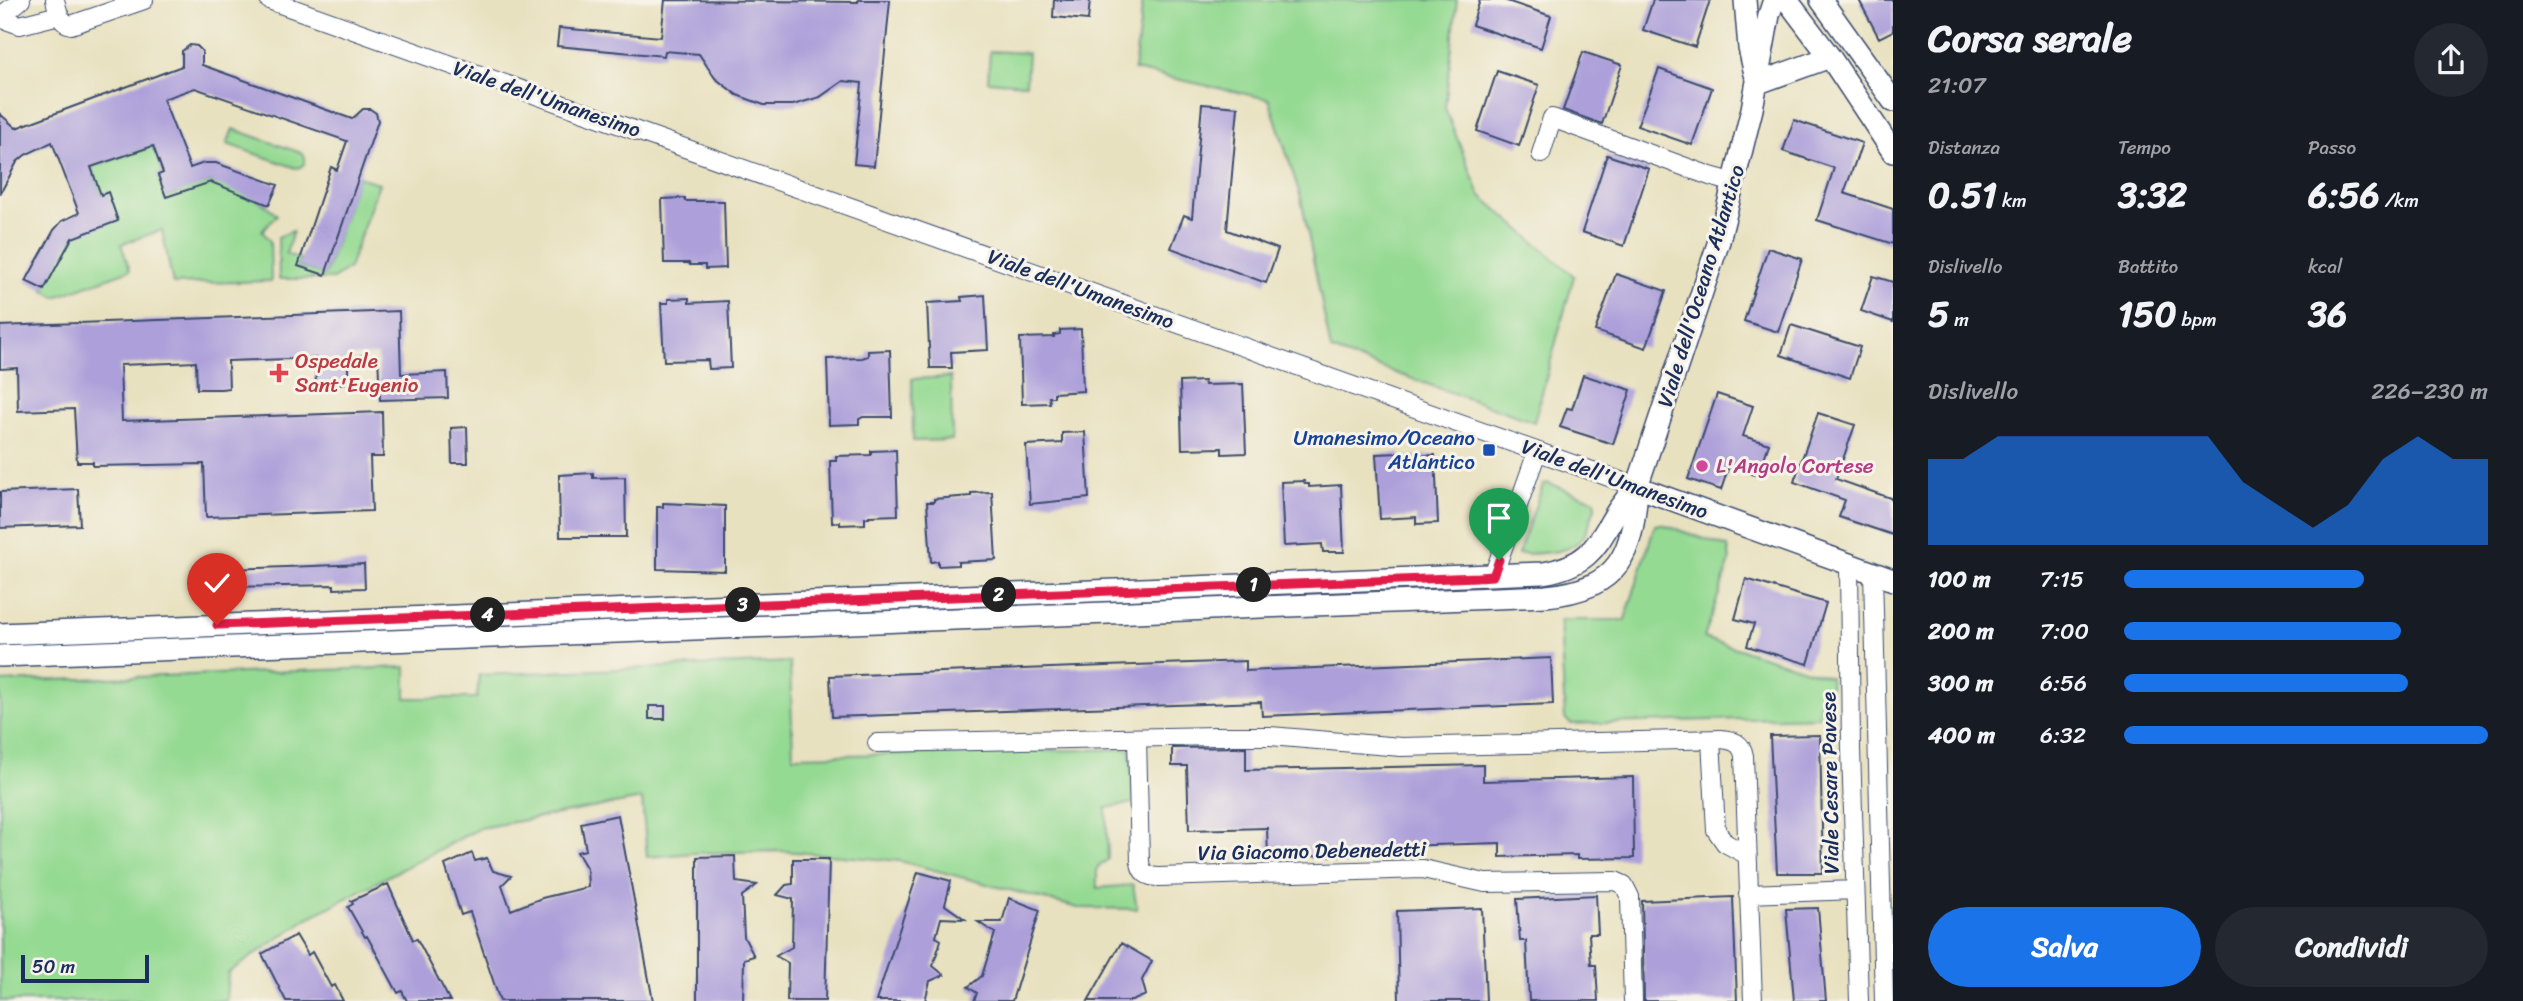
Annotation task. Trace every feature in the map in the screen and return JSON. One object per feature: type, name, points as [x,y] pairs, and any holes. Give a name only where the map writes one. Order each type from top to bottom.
[{"type":"main road","name":"Viale dell'Oceano Atlantico","points":[[1745,0],[1749,48],[1758,83]]},
{"type":"main road","points":[[1822,0],[1893,101]]},
{"type":"main road","name":"Viale dell'Oceano Atlantico","points":[[1637,486],[1719,241],[1758,83],[1769,15],[1787,2]]},
{"type":"main road","points":[[1787,2],[1830,57],[1893,152]]},
{"type":"main road","points":[[1758,83],[1830,57]]},
{"type":"main road","points":[[0,634],[1543,573],[1576,565],[1594,549],[1617,508],[1637,486]]},
{"type":"main road","points":[[0,656],[1562,594],[1584,589],[1615,568],[1628,547],[1635,514],[1637,486]]},
{"type":"main road","name":"Viale dell'Umanesimo","points":[[1637,486],[1893,580]]},
{"type":"street","points":[[0,18],[21,0]]},
{"type":"street","points":[[0,18],[20,24],[57,7],[66,24],[76,24],[144,0]]},
{"type":"street","name":"Viale dell'Umanesimo","points":[[269,0],[1637,486]]},
{"type":"street","points":[[1541,154],[1552,118],[1735,183]]},
{"type":"street","points":[[1493,576],[1537,452]]},
{"type":"street","name":"Viale Cesare Pavese","points":[[1849,564],[1851,749],[1859,1001]]},
{"type":"street","points":[[1873,573],[1876,749],[1887,892],[1884,1001]]},
{"type":"street","points":[[877,743],[1258,736],[1401,747],[1735,741],[1743,752],[1753,1001]]},
{"type":"street","name":"Via Giacomo Debenedetti","points":[[1137,738],[1140,862],[1145,874],[1159,877],[1423,869],[1485,883],[1615,881],[1624,885],[1630,897],[1633,1001]]},
{"type":"street","points":[[1711,740],[1716,830],[1725,843],[1747,855]]},
{"type":"street","points":[[1851,749],[1876,749]]},
{"type":"street","points":[[1748,894],[1855,890]]},
{"type":"green space","points":[[1143,0],[1457,0],[1445,108],[1480,195],[1574,276],[1534,422],[1331,350],[1301,198],[1269,99],[1134,70]]},
{"type":"green space","points":[[990,51],[1028,53],[1026,84],[988,81]]},
{"type":"green space","points":[[233,129],[302,153],[305,162],[296,168],[227,144]]},
{"type":"green space","points":[[153,146],[163,173],[158,175],[166,197],[197,185],[215,183],[245,193],[277,215],[262,231],[270,241],[271,281],[173,284],[162,230],[121,244],[130,270],[56,297],[44,290],[65,247],[107,193],[101,195],[91,167]]},
{"type":"green space","points":[[358,177],[379,183],[349,268],[333,279],[279,279],[278,237],[293,231],[286,254],[300,259],[298,266],[325,275]]},
{"type":"green space","points":[[951,377],[952,440],[913,441],[912,379]]},
{"type":"green space","points":[[1547,483],[1595,500],[1596,505],[1589,525],[1583,537],[1570,547],[1553,552],[1518,554],[1543,485]]},
{"type":"green space","points":[[1661,524],[1728,547],[1730,561],[1704,638],[1830,677],[1831,692],[1819,703],[1819,717],[1571,724],[1565,719],[1560,620],[1625,620],[1655,525]]},
{"type":"green space","points":[[790,662],[793,756],[1130,749],[1133,803],[1106,808],[1108,859],[1097,868],[1097,888],[1133,885],[1137,909],[1078,908],[900,861],[783,851],[647,857],[642,799],[480,828],[308,918],[228,973],[226,1001],[0,1001],[0,682],[406,667],[406,698],[477,698],[479,675]]},
{"type":"building","points":[[665,0],[890,0],[874,166],[854,164],[862,83],[843,81],[820,97],[793,105],[764,105],[737,95],[715,78],[699,54],[665,51],[664,56],[557,46],[559,28],[661,37]]},
{"type":"building","points":[[1054,0],[1090,0],[1088,20],[1053,17]]},
{"type":"building","points":[[1480,0],[1504,0],[1551,16],[1541,48],[1472,25]]},
{"type":"building","points":[[1653,0],[1710,0],[1695,47],[1643,30]]},
{"type":"building","points":[[1859,0],[1893,0],[1893,31],[1879,38]]},
{"type":"building","points":[[190,45],[197,46],[202,51],[202,65],[352,119],[363,109],[376,113],[378,121],[325,275],[298,266],[331,167],[337,170],[347,141],[195,88],[163,99],[190,168],[204,163],[216,163],[278,185],[269,205],[211,182],[166,197],[158,175],[163,173],[153,146],[91,167],[101,195],[108,192],[118,221],[72,238],[44,290],[26,281],[54,230],[62,221],[79,213],[52,142],[25,155],[17,162],[0,194],[0,114],[16,128],[182,66],[182,51]]},
{"type":"building","points":[[1583,52],[1622,65],[1602,124],[1563,110]]},
{"type":"building","points":[[1659,69],[1712,88],[1692,145],[1637,126]]},
{"type":"building","points":[[1497,71],[1539,85],[1519,146],[1477,131]]},
{"type":"building","points":[[1202,104],[1238,107],[1227,230],[1278,249],[1266,283],[1171,248],[1184,215],[1192,218]]},
{"type":"building","points":[[1794,120],[1862,143],[1844,193],[1893,209],[1893,244],[1817,220],[1834,168],[1783,151]]},
{"type":"building","points":[[1607,155],[1649,169],[1624,246],[1582,232]]},
{"type":"building","points":[[685,198],[685,201],[724,201],[726,268],[705,269],[705,265],[664,263],[662,199]]},
{"type":"building","points":[[1768,248],[1802,259],[1778,332],[1744,321]]},
{"type":"building","points":[[1616,274],[1666,291],[1646,348],[1595,331]]},
{"type":"building","points":[[1873,276],[1893,282],[1893,322],[1861,311]]},
{"type":"building","points":[[985,295],[988,350],[951,352],[952,368],[930,368],[927,303],[962,301],[961,297]]},
{"type":"building","points":[[689,298],[689,303],[728,301],[731,368],[709,369],[708,360],[664,361],[661,303],[668,303],[668,299]]},
{"type":"building","points":[[399,311],[401,374],[447,372],[448,398],[380,400],[378,355],[348,356],[348,383],[316,385],[315,358],[228,361],[229,388],[221,389],[197,389],[196,362],[120,365],[122,421],[382,412],[383,457],[370,457],[372,511],[206,517],[204,464],[93,466],[93,462],[77,462],[74,409],[18,411],[17,368],[0,369],[0,326]]},
{"type":"building","points":[[1791,325],[1860,347],[1850,378],[1781,355]]},
{"type":"building","points":[[1081,329],[1083,391],[1054,393],[1054,397],[1049,397],[1050,403],[1022,404],[1020,338],[1054,337],[1060,334],[1060,330]]},
{"type":"building","points":[[890,350],[892,417],[863,417],[859,419],[859,424],[829,425],[827,359],[862,358],[868,356],[868,351]]},
{"type":"building","points":[[1583,375],[1631,390],[1613,444],[1560,427],[1567,408],[1572,409]]},
{"type":"building","points":[[1204,381],[1205,385],[1243,384],[1246,453],[1222,454],[1222,448],[1182,449],[1180,382]]},
{"type":"building","points":[[1717,394],[1753,406],[1743,436],[1769,444],[1758,476],[1729,466],[1721,490],[1688,479]]},
{"type":"building","points":[[1818,413],[1855,425],[1836,479],[1893,499],[1893,535],[1839,517],[1845,500],[1794,482]]},
{"type":"building","points":[[467,427],[468,463],[452,463],[451,428]]},
{"type":"building","points":[[1085,432],[1089,498],[1030,504],[1026,445],[1062,443],[1062,433]]},
{"type":"building","points":[[896,450],[898,515],[869,516],[865,518],[865,524],[832,523],[830,461],[836,461],[836,456],[871,455],[871,451]]},
{"type":"building","points":[[1400,453],[1400,457],[1435,455],[1438,523],[1416,524],[1416,517],[1380,519],[1376,454]]},
{"type":"building","points":[[593,473],[593,478],[625,477],[626,537],[560,537],[559,475]]},
{"type":"building","points":[[1304,481],[1309,487],[1341,485],[1344,552],[1323,552],[1322,544],[1284,546],[1281,482]]},
{"type":"building","points":[[78,489],[80,525],[0,528],[0,492]]},
{"type":"building","points":[[992,492],[996,560],[938,566],[938,561],[931,562],[927,502],[971,496],[971,493]]},
{"type":"building","points":[[663,503],[725,506],[725,571],[657,569],[657,507],[663,507]]},
{"type":"building","points":[[364,564],[365,588],[334,589],[334,585],[232,587],[231,569]]},
{"type":"building","points":[[1746,579],[1826,603],[1808,664],[1747,646],[1754,624],[1735,619]]},
{"type":"building","points":[[1551,658],[1553,704],[1262,716],[1261,702],[832,717],[830,676],[1246,661],[1246,671]]},
{"type":"building","points":[[649,706],[665,706],[665,719],[649,719]]},
{"type":"building","points":[[1820,735],[1823,873],[1777,873],[1770,736]]},
{"type":"building","points":[[1246,747],[1246,770],[1483,765],[1483,781],[1633,777],[1634,858],[1577,859],[1577,855],[1500,857],[1500,843],[1400,846],[1400,855],[1268,857],[1267,828],[1189,830],[1187,766],[1172,766],[1172,748]]},
{"type":"building","points":[[618,815],[653,1001],[500,1001],[470,912],[461,915],[445,865],[472,853],[475,861],[487,858],[493,871],[511,876],[502,885],[511,910],[542,898],[588,887],[587,869],[577,852],[586,850],[581,823]]},
{"type":"building","points":[[735,856],[736,882],[757,885],[742,896],[744,937],[754,956],[744,959],[743,1001],[697,1001],[697,857]]},
{"type":"building","points":[[793,859],[829,859],[825,1001],[787,1001],[788,963],[776,956],[792,947],[793,899],[777,895],[786,885],[793,884]]},
{"type":"building","points":[[918,872],[951,881],[945,905],[965,919],[941,918],[936,937],[941,940],[933,966],[944,975],[930,981],[925,1001],[876,1001]]},
{"type":"building","points":[[388,884],[413,940],[417,939],[450,1001],[407,1001],[402,991],[398,993],[348,907],[353,904],[351,901]]},
{"type":"building","points":[[1596,895],[1598,934],[1589,934],[1591,965],[1596,965],[1598,1001],[1529,1001],[1526,941],[1520,941],[1517,899]]},
{"type":"building","points":[[1733,897],[1737,1001],[1644,1001],[1642,901]]},
{"type":"building","points":[[1009,898],[1040,910],[1012,1001],[974,1001],[977,993],[968,987],[982,976],[995,933],[978,922],[1002,922]]},
{"type":"building","points":[[1482,908],[1486,1001],[1399,1001],[1397,911]]},
{"type":"building","points":[[1818,908],[1826,1001],[1794,1001],[1786,909]]},
{"type":"building","points":[[296,935],[308,955],[312,952],[331,987],[335,985],[343,1001],[286,1001],[262,954]]},
{"type":"building","points":[[1121,943],[1152,961],[1142,980],[1146,995],[1132,1001],[1088,1001]]},
{"type":"place","name":"Ospedale Sant'Eugenio","points":[[279,373]]},
{"type":"place","name":"Umanesimo/Oceano Atlantico","points":[[1489,450]]},
{"type":"place","name":"L'Angolo Cortese","points":[[1702,466]]},
{"type":"route","points":[[217,625],[1478,577],[1493,576],[1499,560]]}]
